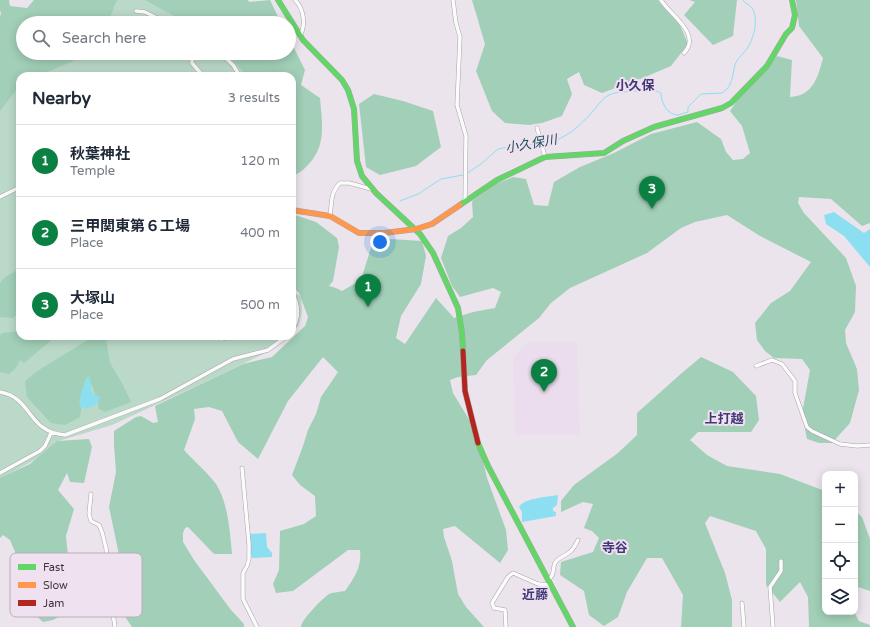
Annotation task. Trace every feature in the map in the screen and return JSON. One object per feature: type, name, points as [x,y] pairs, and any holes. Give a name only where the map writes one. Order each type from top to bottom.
[{"type":"street","points":[[278,0],[288,16]]},
{"type":"street","points":[[295,0],[299,3],[304,21],[304,30],[300,36]]},
{"type":"street","points":[[453,0],[456,23],[460,37],[457,105],[466,136],[465,202]]},
{"type":"street","points":[[661,0],[686,29],[690,36],[690,44],[684,52]]},
{"type":"street","points":[[296,211],[330,216],[359,233],[384,233],[416,228],[432,224],[497,180],[545,157],[604,153],[623,141],[654,127],[722,108],[740,95],[752,80],[767,66],[786,34],[792,28],[794,15],[792,0]]},
{"type":"street","points":[[136,11],[145,12],[153,16]]},
{"type":"street","points":[[296,29],[311,49],[342,80],[348,90],[354,109],[357,161],[362,176],[371,188],[416,228],[433,253],[455,299],[461,330],[461,379],[463,396],[472,429],[488,466],[573,627]]},
{"type":"street","points":[[192,60],[192,63],[200,72]]},
{"type":"street","points":[[227,60],[237,72]]},
{"type":"street","points":[[537,128],[545,157]]},
{"type":"street","points":[[330,216],[331,197],[333,191],[340,183],[349,183],[371,188]]},
{"type":"street","points":[[0,197],[16,189]]},
{"type":"street","points":[[296,301],[298,306],[296,323]]},
{"type":"street","points":[[0,392],[16,398],[38,424],[51,433],[65,435],[160,399],[233,359],[268,350],[282,340]]},
{"type":"street","points":[[756,366],[772,360],[782,364],[795,380],[796,393],[807,427],[812,431],[840,444],[857,446],[870,445]]},
{"type":"street","points":[[0,473],[40,451],[45,446],[51,433]]},
{"type":"street","points":[[242,468],[249,544],[247,566],[243,573],[243,599],[257,627]]},
{"type":"street","points":[[91,494],[89,514],[91,520],[98,525],[102,532],[106,553]]},
{"type":"street","points":[[549,583],[552,578],[555,563],[572,550],[578,540]]},
{"type":"street","points":[[773,627],[770,587],[781,571],[781,561]]},
{"type":"street","points":[[506,627],[505,610],[494,608],[492,603],[508,577],[514,573],[538,584],[549,583]]},
{"type":"street","points":[[742,603],[744,627]]},
{"type":"street","points":[[114,617],[115,627]]},
{"type":"shaded area","points":[[536,341],[577,342],[580,435],[515,435],[513,358],[526,344]]},
{"type":"green space","points":[[0,0],[9,0],[10,6],[27,8],[34,0],[118,0],[111,16],[16,16],[16,60],[74,60],[47,72],[16,72],[16,90],[0,111]]},
{"type":"green space","points":[[104,0],[229,0],[246,16],[90,16]]},
{"type":"green space","points":[[145,0],[248,0],[249,2],[270,0],[278,16],[174,16]]},
{"type":"green space","points":[[472,0],[658,0],[680,25],[688,44],[671,66],[602,93],[584,85],[579,72],[567,79],[572,94],[562,116],[542,123],[529,125],[505,123],[492,111],[476,71],[485,44]]},
{"type":"green space","points":[[689,0],[737,0],[733,36],[713,45],[684,15],[695,2]]},
{"type":"green space","points":[[796,0],[870,0],[870,223],[862,226],[831,199],[799,197],[798,203],[804,213],[846,258],[856,286],[855,312],[845,330],[846,343],[857,369],[859,390],[850,423],[832,443],[819,443],[807,439],[802,414],[810,370],[802,359],[774,358],[765,351],[757,340],[755,323],[771,303],[790,291],[811,262],[760,236],[727,215],[695,222],[681,228],[647,253],[570,288],[551,303],[539,318],[487,360],[476,375],[458,377],[450,380],[453,393],[476,431],[487,478],[506,530],[508,550],[500,563],[455,526],[443,529],[444,537],[452,561],[458,594],[466,607],[484,627],[301,627],[308,615],[326,596],[331,593],[345,591],[359,567],[360,550],[348,550],[293,591],[276,593],[273,584],[279,570],[280,531],[304,524],[316,516],[315,496],[300,485],[292,475],[308,430],[316,414],[321,397],[338,372],[323,357],[288,401],[258,459],[238,442],[222,411],[209,407],[194,409],[195,419],[184,450],[205,471],[220,491],[228,518],[232,554],[214,554],[188,527],[185,528],[183,533],[183,542],[194,560],[231,610],[244,624],[244,627],[132,627],[125,617],[142,617],[142,553],[119,553],[109,507],[116,472],[114,431],[136,417],[141,416],[153,423],[158,422],[155,406],[243,364],[272,357],[290,340],[296,340],[296,334],[305,326],[308,317],[299,293],[296,290],[296,215],[316,222],[337,238],[339,247],[333,281],[329,286],[342,291],[361,280],[374,238],[422,241],[426,256],[421,284],[401,316],[396,338],[405,344],[436,298],[454,318],[473,312],[495,308],[501,292],[493,288],[460,297],[452,286],[441,258],[448,236],[461,228],[473,217],[472,201],[496,184],[513,177],[526,179],[534,205],[548,206],[554,182],[580,167],[614,153],[651,134],[697,122],[721,139],[726,152],[733,160],[743,159],[750,153],[742,126],[730,111],[750,82],[777,56],[792,60],[790,97],[798,96],[809,89],[819,72],[823,58],[799,26]]},
{"type":"green space","points":[[296,52],[305,70],[301,85],[320,98],[322,125],[322,134],[318,150],[307,166],[297,174],[296,72],[243,72],[232,60],[296,60]]},
{"type":"green space","points":[[16,55],[16,60],[286,60],[291,72],[16,72],[16,340],[283,340],[272,350],[112,425],[55,442],[49,452],[0,479],[0,60]]},
{"type":"green space","points":[[374,94],[403,101],[433,111],[441,147],[416,166],[380,175],[366,167],[359,104]]},
{"type":"green space","points":[[16,270],[16,315],[13,318],[0,317],[0,283],[4,278]]},
{"type":"green space","points":[[296,293],[301,297],[302,312],[299,325],[296,328]]},
{"type":"green space","points":[[16,331],[16,340],[51,340],[24,363],[20,360],[15,369],[9,374],[0,372],[0,335],[3,333]]},
{"type":"green space","points":[[88,340],[106,340],[110,363],[131,402],[105,412],[99,409],[96,396],[88,376],[84,387],[80,417],[65,425],[51,423],[27,397],[25,381],[39,370]]},
{"type":"green space","points":[[701,357],[733,372],[756,396],[759,420],[751,432],[698,432],[690,440],[707,455],[727,466],[780,474],[822,490],[822,615],[856,615],[859,621],[870,625],[870,627],[809,627],[808,597],[800,582],[780,602],[766,585],[766,549],[756,531],[710,516],[705,523],[725,573],[732,600],[732,627],[681,627],[683,595],[662,558],[647,558],[627,592],[618,617],[604,626],[589,615],[584,591],[560,575],[561,562],[593,552],[599,538],[592,531],[584,528],[593,504],[583,502],[561,512],[561,501],[574,485],[618,453],[637,435],[637,413]]},
{"type":"green space","points":[[89,439],[92,447],[84,483],[70,482],[67,473],[58,490],[74,509],[66,536],[68,553],[16,553],[10,540],[3,535],[0,538],[0,478],[30,464],[57,441]]},
{"type":"green space","points":[[858,514],[862,517],[870,539],[870,591],[858,587]]},
{"type":"green space","points":[[38,617],[59,617],[53,620],[43,622]]},
{"type":"water","points":[[834,212],[864,233],[870,229],[870,267],[844,236],[826,224],[824,215]]},
{"type":"water","points":[[86,378],[90,378],[91,390],[94,395],[100,397],[100,399],[93,406],[85,409],[84,407],[81,409],[79,400]]},
{"type":"water","points":[[558,495],[557,505],[553,508],[553,511],[556,512],[556,516],[522,522],[522,512],[519,507],[522,504],[543,497]]},
{"type":"water","points":[[266,533],[267,547],[272,553],[272,557],[252,558],[249,534]]},
{"type":"waterway","name":"小久保川","points":[[543,144],[551,142],[571,132],[583,122],[607,96],[619,92],[647,90],[659,92],[661,93],[665,107],[671,113],[678,115],[688,112],[688,107],[701,94],[722,93],[730,84],[735,65],[748,47],[754,33],[754,12],[752,8],[743,0]]},
{"type":"waterway","name":"小久保川","points":[[466,174],[481,164],[498,149],[540,144]]},
{"type":"waterway","name":"小久保川","points":[[400,201],[418,194],[441,179],[463,175]]},
{"type":"traffic: fast","points":[[278,0],[288,16]]},
{"type":"traffic: fast","points":[[460,205],[497,180],[545,157],[604,153],[623,141],[654,127],[722,108],[731,103],[767,66],[786,34],[792,28],[795,15],[792,0]]},
{"type":"traffic: fast","points":[[296,29],[303,40],[342,80],[348,90],[354,109],[357,161],[362,176],[376,193],[420,234],[433,253],[458,308],[463,351]]},
{"type":"traffic: fast","points":[[477,441],[488,466],[573,627]]},
{"type":"traffic: slow","points":[[296,211],[330,216],[359,233],[384,233],[416,229],[432,224],[460,205]]},
{"type":"traffic: jam","points":[[463,351],[465,391],[478,443]]},
{"type":"place","name":"大塚山","points":[[652,209]]},
{"type":"place","name":"秋葉神社","points":[[368,307]]},
{"type":"place","name":"三甲関東第６工場","points":[[544,392]]},
{"type":"district","name":"小久保","points":[[635,85]]},
{"type":"district","name":"上打越","points":[[724,418]]},
{"type":"district","name":"寺谷","points":[[615,547]]},
{"type":"district","name":"近藤","points":[[535,594]]}]
